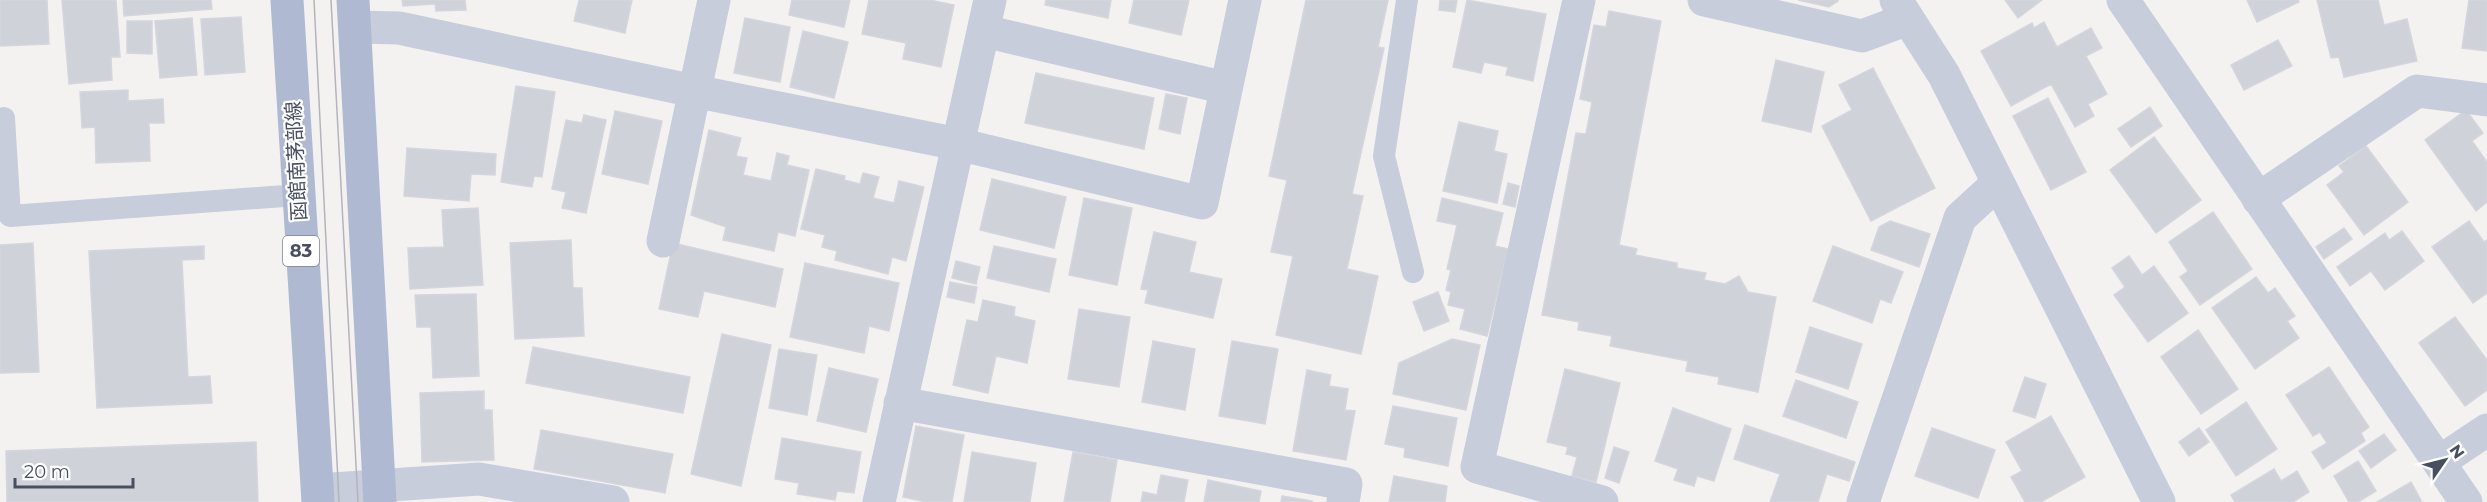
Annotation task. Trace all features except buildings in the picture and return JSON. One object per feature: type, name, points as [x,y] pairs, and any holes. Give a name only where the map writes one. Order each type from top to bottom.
[{"type":"main road","name":"函館南茅部線","points":[[287,0],[318,496]]},
{"type":"main road","points":[[354,14],[380,495]]},
{"type":"street","points":[[663,241],[714,0]]},
{"type":"street","points":[[879,502],[990,0]]},
{"type":"street","points":[[354,14],[399,28],[958,144],[1202,203],[1245,0]]},
{"type":"street","points":[[1579,0],[1477,467],[1602,502]]},
{"type":"street","points":[[1704,0],[1862,36],[1902,10],[1944,75],[2159,502]]},
{"type":"street","points":[[2123,0],[2466,502]]},
{"type":"street","points":[[984,32],[1226,88]]},
{"type":"street","points":[[2258,199],[2416,91],[2487,100]]},
{"type":"street","points":[[1863,502],[1960,218],[1997,184]]},
{"type":"street","points":[[900,403],[1346,484],[1343,502]]},
{"type":"street","points":[[2439,462],[2487,430]]},
{"type":"street","points":[[318,496],[380,495],[479,479],[611,502]]},
{"type":"lane","points":[[1407,0],[1384,156],[1413,272]]},
{"type":"lane","points":[[4,118],[10,216],[298,195]]},
{"type":"tram line","points":[[314,0],[339,502]]},
{"type":"tram line","points":[[331,0],[358,502]]}]
